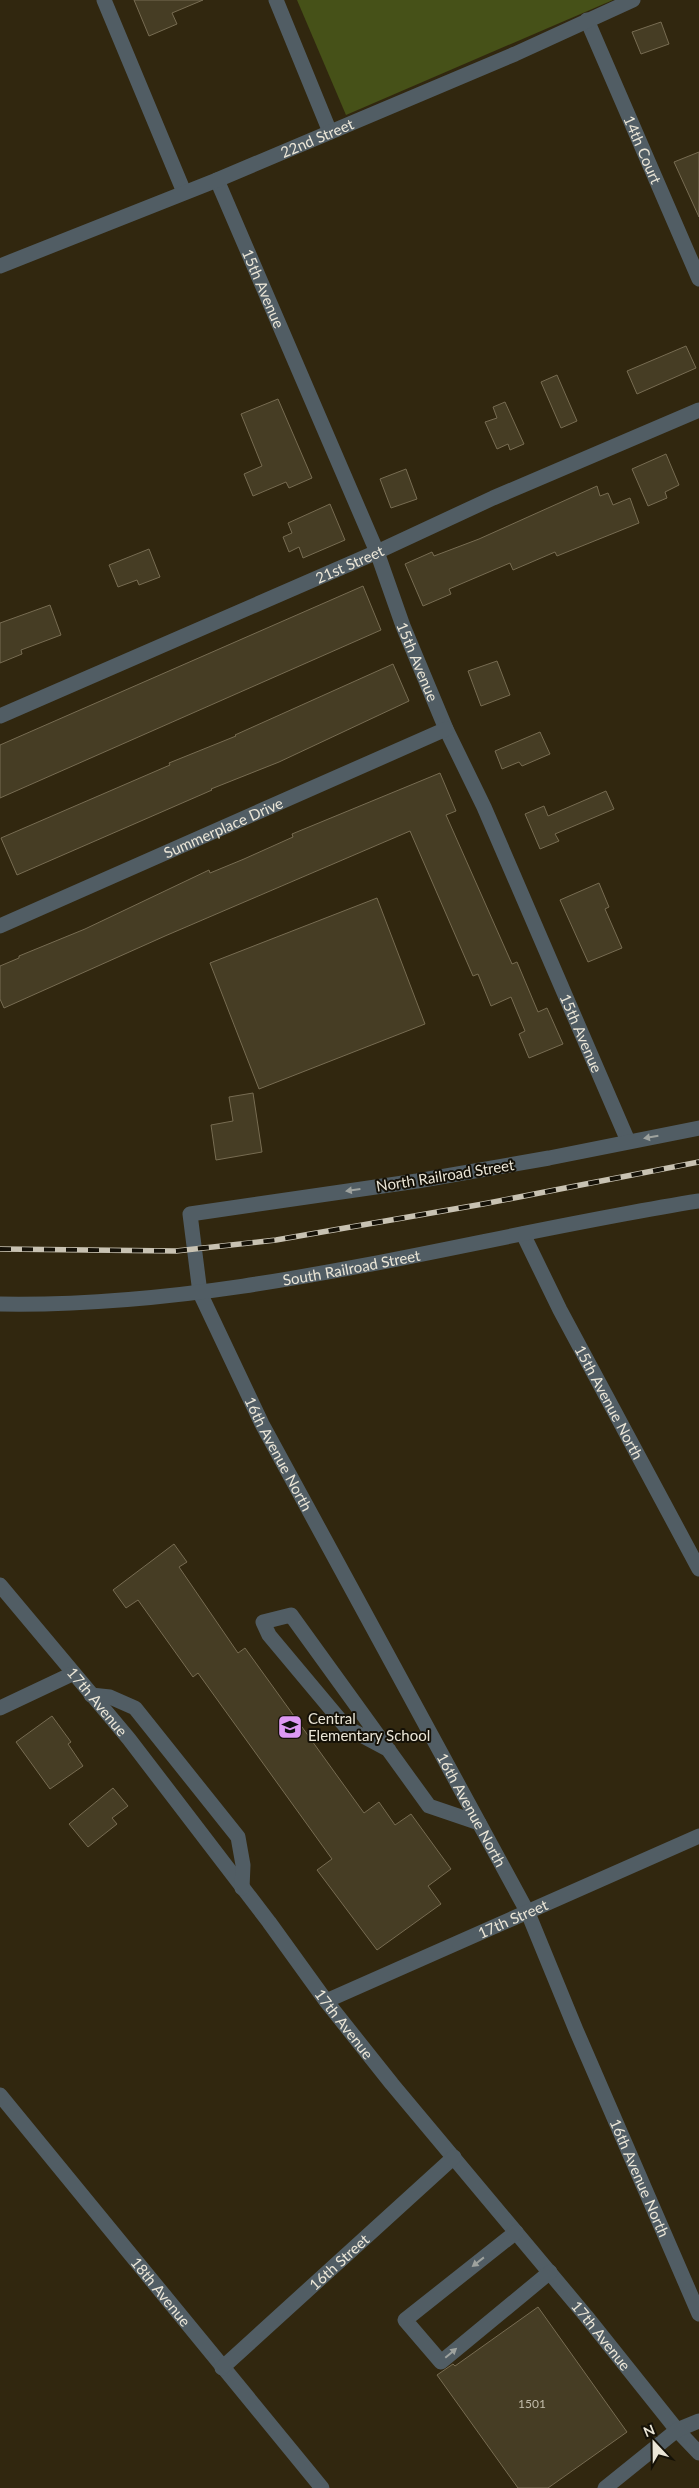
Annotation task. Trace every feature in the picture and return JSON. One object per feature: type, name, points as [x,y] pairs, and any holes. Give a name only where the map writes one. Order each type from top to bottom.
[{"type":"street","points":[[104,0],[184,192]]},
{"type":"street","points":[[276,0],[330,132]]},
{"type":"street","name":"22nd Street","points":[[0,266],[216,180],[515,54],[632,0]]},
{"type":"street","name":"14th Court","points":[[587,20],[699,279]]},
{"type":"street","name":"15th Avenue","points":[[216,180],[377,552],[403,626],[446,729],[484,807],[628,1141]]},
{"type":"street","name":"21st Street","points":[[0,716],[377,552],[493,498],[699,410]]},
{"type":"street","name":"Summerplace Drive","points":[[0,926],[446,729]]},
{"type":"street","name":"North Railroad Street","points":[[190,1214],[417,1181],[549,1158],[699,1128]]},
{"type":"street","name":"South Railroad Street","points":[[0,1304],[112,1302],[200,1293],[314,1275],[699,1201]]},
{"type":"street","name":"16th Avenue North","points":[[190,1214],[200,1293],[262,1424],[528,1913],[576,2030],[699,2314]]},
{"type":"street","name":"15th Avenue North","points":[[523,1234],[560,1310],[699,1569]]},
{"type":"street","name":"17th Avenue","points":[[0,1585],[72,1674],[129,1739],[326,2001],[550,2272],[677,2430],[699,2453]]},
{"type":"street","points":[[389,1750],[346,1727],[268,1635],[263,1622],[291,1615],[389,1750],[429,1806],[479,1823]]},
{"type":"street","points":[[0,1708],[72,1674]]},
{"type":"street","points":[[91,1696],[110,1697],[135,1708],[238,1838],[244,1865],[242,1888]]},
{"type":"street","name":"17th Street","points":[[326,2001],[699,1836]]},
{"type":"street","name":"18th Avenue","points":[[0,2095],[322,2488]]},
{"type":"street","name":"16th Street","points":[[222,2368],[454,2157]]},
{"type":"street","points":[[516,2232],[405,2320],[441,2362],[550,2272]]},
{"type":"street","points":[[605,2488],[677,2430],[699,2421]]},
{"type":"green space","points":[[297,0],[613,0],[346,115]]},
{"type":"building","points":[[134,0],[203,0],[172,13],[177,24],[149,36]]},
{"type":"building","points":[[661,22],[669,44],[641,54],[632,32]]},
{"type":"building","points":[[699,152],[699,217],[674,162]]},
{"type":"building","points":[[686,346],[696,368],[637,394],[627,371]]},
{"type":"building","points":[[557,375],[577,421],[561,428],[541,382]]},
{"type":"building","points":[[278,399],[312,478],[289,488],[286,482],[253,496],[244,474],[262,466],[241,414]]},
{"type":"building","points":[[505,402],[524,444],[510,450],[508,444],[497,449],[485,422],[497,418],[493,407]]},
{"type":"building","points":[[666,454],[679,485],[665,492],[667,498],[648,506],[632,469]]},
{"type":"building","points":[[406,469],[417,499],[391,508],[380,479]]},
{"type":"building","points":[[597,486],[600,496],[608,493],[613,505],[630,498],[639,523],[557,556],[555,552],[513,570],[510,563],[449,589],[451,594],[423,606],[405,564],[432,552],[434,556],[479,539]]},
{"type":"building","points":[[330,504],[345,540],[303,558],[299,547],[289,552],[283,537],[292,533],[288,523]]},
{"type":"building","points":[[149,549],[160,577],[139,585],[137,580],[118,587],[109,565]]},
{"type":"building","points":[[363,586],[381,630],[0,798],[0,745]]},
{"type":"building","points":[[50,605],[61,635],[21,650],[22,654],[0,663],[0,623]]},
{"type":"building","points":[[497,661],[510,695],[481,706],[468,671]]},
{"type":"building","points":[[393,664],[409,701],[279,762],[211,789],[17,875],[1,838],[170,765],[169,763],[236,736]]},
{"type":"building","points":[[540,732],[550,754],[522,766],[519,762],[502,769],[495,751]]},
{"type":"building","points":[[440,773],[456,811],[446,815],[512,964],[517,962],[538,1012],[547,1008],[563,1044],[529,1058],[519,1034],[525,1031],[511,997],[491,1006],[478,974],[473,976],[410,831],[165,936],[4,1008],[0,999],[0,966],[19,958],[19,956],[85,929],[209,870],[210,873],[244,859],[293,837],[292,834]]},
{"type":"building","points":[[606,791],[614,809],[555,834],[559,841],[540,849],[525,814],[544,806],[548,816]]},
{"type":"building","points":[[599,883],[609,907],[605,909],[622,948],[588,962],[560,900]]},
{"type":"building","points":[[377,898],[425,1024],[259,1089],[210,963]]},
{"type":"building","points":[[253,1093],[262,1152],[216,1160],[211,1125],[233,1121],[229,1097]]},
{"type":"building","points":[[174,1544],[187,1562],[179,1567],[238,1653],[245,1648],[364,1813],[379,1802],[395,1825],[411,1814],[451,1869],[428,1886],[441,1904],[377,1950],[317,1870],[332,1859],[198,1673],[193,1677],[138,1600],[126,1608],[113,1590]]},
{"type":"building","points":[[52,1716],[71,1742],[68,1744],[83,1766],[50,1789],[16,1742]]},
{"type":"building","points":[[113,1788],[128,1806],[112,1818],[117,1824],[88,1847],[69,1824]]},
{"type":"building","points":[[538,2307],[627,2432],[548,2488],[518,2488],[437,2375],[453,2364],[455,2366]]},
{"type":"railway","points":[[0,1249],[176,1251],[276,1240],[483,1204],[699,1162]]},
{"type":"place","name":"Central Elementary School","points":[[290,1727]]}]
